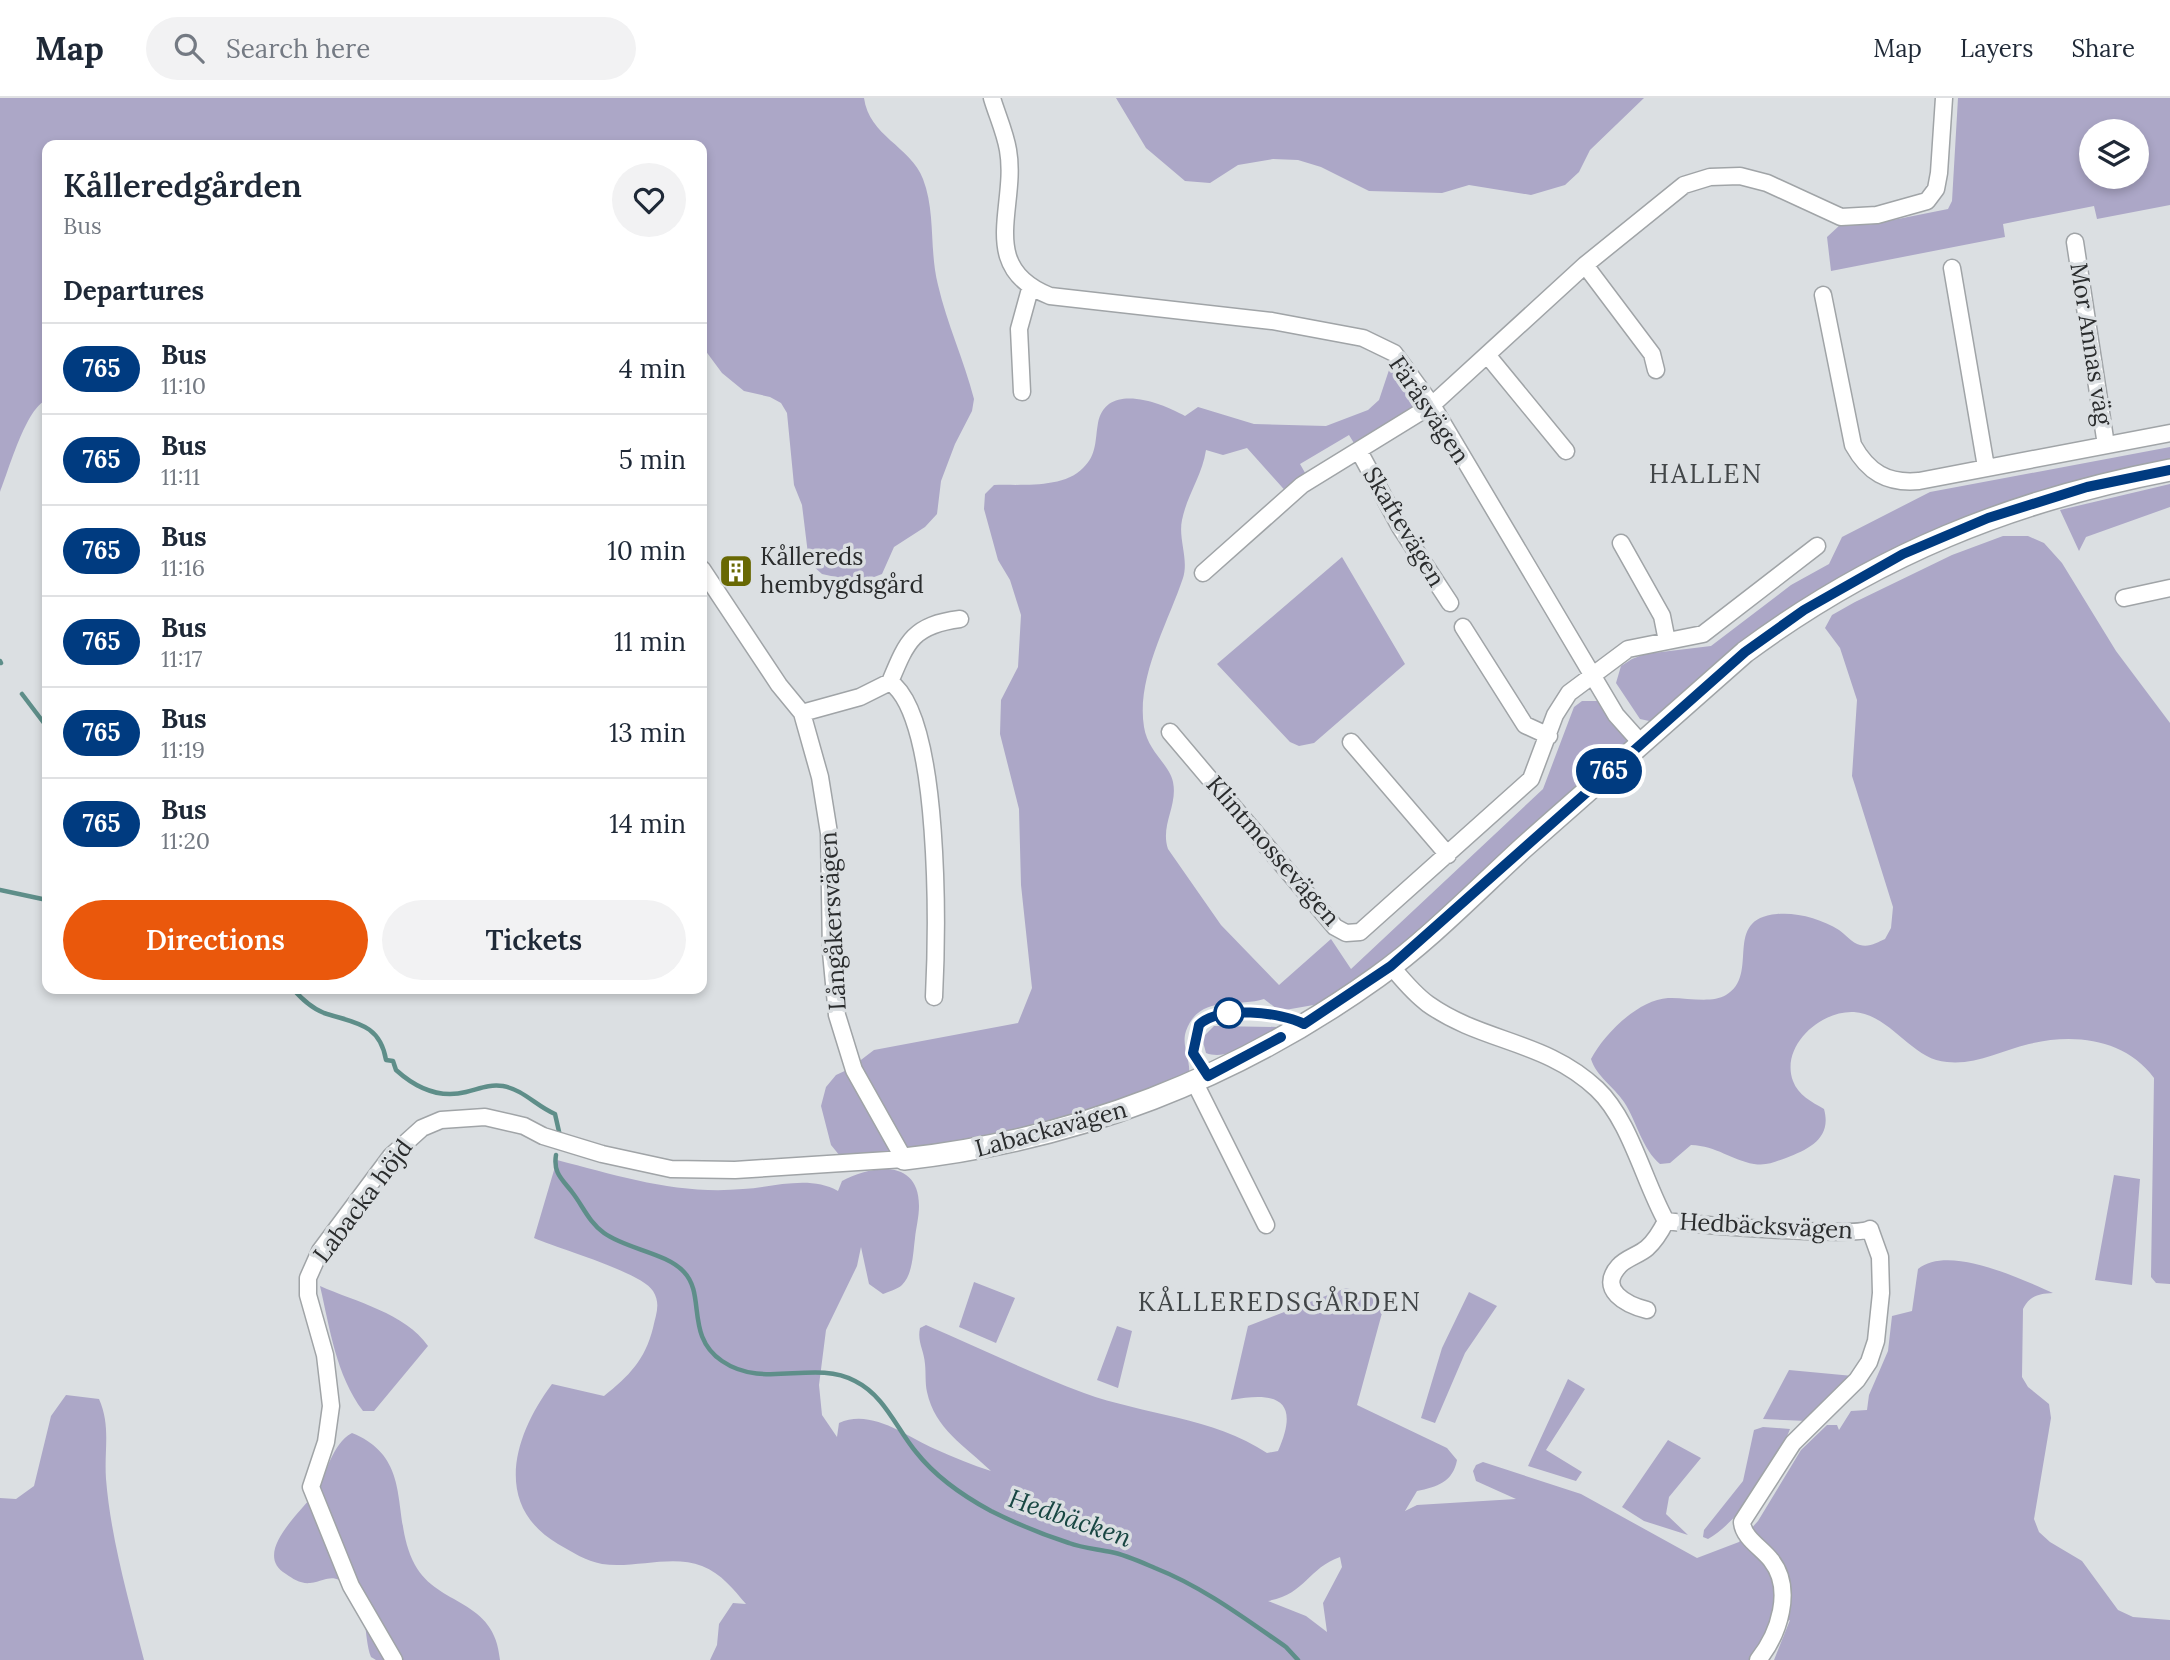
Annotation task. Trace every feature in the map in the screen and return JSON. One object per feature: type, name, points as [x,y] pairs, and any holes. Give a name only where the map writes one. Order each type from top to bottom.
[{"type":"street","points":[[992,98],[1008,151],[1006,250],[1011,267],[1030,289],[1019,329],[1022,391]]},
{"type":"street","name":"Skaftevägen","points":[[1203,573],[1302,485],[1432,405],[1585,265],[1665,198],[1684,186],[1710,177],[1740,176],[1767,183],[1841,217],[1877,215],[1927,201],[1936,190],[1939,173],[1944,98]]},
{"type":"street","name":"Mor Annas väg","points":[[2075,242],[2106,446]]},
{"type":"street","points":[[1585,265],[1652,354],[1656,370]]},
{"type":"street","points":[[1952,268],[1986,467]]},
{"type":"street","name":"Färåsvägen","points":[[1030,289],[1049,296],[1085,302],[1272,321],[1363,338],[1394,353],[1432,405],[1616,715],[1641,743]]},
{"type":"street","name":"Mor Annas väg","points":[[1823,295],[1853,445],[1863,463],[1885,479],[1898,483],[2170,433]]},
{"type":"street","points":[[1488,356],[1566,451]]},
{"type":"street","name":"Skaftevägen","points":[[1359,451],[1400,527],[1450,603]]},
{"type":"street","name":"Labackavägen","points":[[904,1159],[962,1152],[1077,1126],[1133,1108],[1195,1083],[1258,1051],[1391,966],[1745,652],[1788,620],[1886,563],[1955,531],[2038,501],[2170,470]]},
{"type":"street","points":[[1621,543],[1662,616],[1667,641]]},
{"type":"street","name":"Klintmossevägen","points":[[1170,732],[1335,927],[1346,933],[1360,932],[1531,779],[1555,715],[1569,693],[1629,649],[1703,634],[1817,546]]},
{"type":"street","name":"Långåkersvägen","points":[[707,576],[779,685],[802,713],[820,777],[829,833],[831,952],[837,1015],[854,1070],[904,1159]]},
{"type":"street","points":[[2124,598],[2170,588]]},
{"type":"street","points":[[802,713],[860,697],[890,682],[901,654],[918,632],[937,622],[960,619]]},
{"type":"street","points":[[1463,627],[1525,725],[1549,736]]},
{"type":"street","points":[[890,682],[906,699],[928,784],[936,881],[934,998]]},
{"type":"street","points":[[1351,742],[1448,855]]},
{"type":"street","name":"Hedbäcksvägen","points":[[1391,966],[1414,993],[1429,1004],[1494,1037],[1558,1059],[1600,1091],[1612,1108],[1666,1221]]},
{"type":"street","points":[[1195,1083],[1266,1225]]},
{"type":"street","name":"Labacka höjd","points":[[394,1660],[351,1586],[311,1487],[326,1442],[331,1406],[325,1355],[307,1284],[320,1251],[407,1139],[422,1128],[441,1120],[485,1117],[524,1126],[543,1136],[602,1154],[671,1169],[735,1170],[904,1159]]},
{"type":"street","name":"Hedbäcksvägen","points":[[1647,1310],[1618,1299],[1612,1288],[1612,1278],[1620,1264],[1651,1244],[1666,1221]]},
{"type":"street","name":"Hedbäcksvägen","points":[[1666,1221],[1827,1232],[1864,1232],[1870,1229],[1878,1247],[1881,1293],[1876,1341],[1869,1362],[1857,1380],[1793,1443],[1742,1522],[1749,1538],[1773,1562],[1781,1578],[1783,1596],[1780,1619],[1767,1650],[1758,1660]]},
{"type":"shaded area","points":[[0,98],[864,98],[867,111],[881,132],[909,158],[923,179],[930,205],[938,285],[974,399],[972,411],[955,444],[941,481],[937,514],[925,527],[894,547],[882,574],[869,579],[822,574],[813,566],[808,554],[802,505],[794,485],[787,413],[781,403],[770,397],[744,391],[722,373],[707,353],[707,140],[42,140],[42,403],[25,426],[0,492]]},
{"type":"shaded area","points":[[1116,98],[1644,98],[1590,150],[1579,172],[1565,185],[1531,195],[1469,185],[1442,193],[1369,191],[1321,167],[1298,160],[1273,159],[1238,165],[1210,183],[1185,181],[1146,148]]},
{"type":"shaded area","points":[[1958,98],[2170,98],[2170,205],[2097,219],[2094,206],[2003,224],[2005,237],[1831,271],[1827,237],[1840,225],[1868,225],[1948,209],[1952,201]]},
{"type":"shaded area","points":[[1392,361],[1422,392],[1422,406],[1357,448],[1349,435],[1300,464],[1308,478],[1290,496],[1247,448],[1223,455],[1206,450],[1182,520],[1185,571],[1149,670],[1143,708],[1146,736],[1173,782],[1173,799],[1166,832],[1168,849],[1221,925],[1279,985],[1331,939],[1351,969],[1543,789],[1574,707],[1582,701],[1602,701],[1624,731],[1627,744],[1399,952],[1325,1003],[1285,1010],[1277,1009],[1264,999],[1219,1004],[1200,1012],[1192,1019],[1186,1031],[1185,1048],[1189,1075],[1104,1105],[1018,1129],[929,1147],[840,1156],[831,1145],[821,1106],[826,1087],[836,1075],[849,1069],[874,1050],[1018,1023],[1032,988],[1021,885],[1019,809],[1000,734],[1001,700],[1018,667],[1021,615],[1010,580],[998,560],[984,509],[985,494],[994,485],[1041,484],[1074,475],[1091,458],[1098,423],[1103,410],[1112,402],[1123,399],[1149,401],[1185,416],[1198,407],[1254,424],[1326,426],[1368,410],[1379,400]]},
{"type":"shaded area","points":[[2170,447],[2170,464],[1901,547],[1654,722],[1640,719],[1616,683],[1621,666],[1632,659],[1645,654],[1711,646],[1791,585],[1829,564],[1842,537],[1930,492]]},
{"type":"shaded area","points":[[2170,484],[2170,507],[2086,537],[2079,551],[2060,510]]},
{"type":"shaded area","points":[[2003,536],[2028,536],[2044,543],[2062,563],[2116,651],[2170,723],[2170,1284],[2156,1283],[2151,1277],[2154,1078],[2142,1065],[2114,1047],[2098,1042],[2064,1039],[2029,1044],[1968,1061],[1947,1062],[1923,1054],[1879,1020],[1867,1015],[1854,1012],[1829,1017],[1806,1033],[1798,1043],[1792,1055],[1791,1068],[1798,1090],[1824,1109],[1826,1119],[1822,1135],[1803,1151],[1763,1164],[1746,1162],[1709,1148],[1691,1145],[1670,1163],[1660,1164],[1644,1143],[1624,1102],[1597,1071],[1591,1059],[1613,1029],[1645,1005],[1668,998],[1706,1000],[1726,995],[1736,986],[1741,975],[1745,937],[1750,926],[1760,918],[1777,914],[1809,917],[1832,926],[1863,946],[1885,939],[1891,928],[1893,907],[1852,776],[1857,700],[1840,648],[1825,628],[1832,615],[1855,602],[1952,555]]},
{"type":"shaded area","points":[[1342,557],[1405,664],[1314,743],[1299,746],[1290,742],[1217,664]]},
{"type":"shaded area","points":[[1214,1026],[1279,1027],[1244,1048],[1215,1055],[1206,1053],[1202,1038]]},
{"type":"shaded area","points":[[557,1160],[649,1183],[719,1190],[804,1183],[827,1186],[838,1191],[842,1181],[867,1171],[880,1169],[903,1173],[917,1190],[919,1206],[910,1269],[902,1285],[883,1294],[869,1284],[861,1247],[857,1266],[826,1330],[819,1385],[822,1415],[837,1437],[839,1423],[851,1419],[876,1421],[991,1471],[952,1436],[931,1405],[926,1389],[919,1338],[920,1328],[926,1325],[1084,1393],[1201,1424],[1246,1441],[1267,1453],[1278,1451],[1284,1434],[1287,1421],[1281,1403],[1262,1397],[1231,1400],[1248,1326],[1346,1288],[1369,1294],[1381,1303],[1382,1313],[1357,1405],[1447,1448],[1457,1460],[1448,1478],[1431,1488],[1417,1491],[1405,1511],[1417,1505],[1516,1499],[1476,1481],[1473,1471],[1476,1465],[1483,1462],[1581,1494],[1697,1558],[1739,1542],[1758,1521],[1801,1450],[1827,1425],[1837,1425],[1839,1430],[1851,1411],[1867,1410],[1869,1395],[1888,1351],[1892,1316],[1912,1311],[1918,1269],[1931,1262],[1948,1260],[1985,1266],[2053,1293],[2035,1296],[2023,1309],[2022,1377],[2028,1387],[2049,1404],[2051,1418],[2034,1519],[2039,1532],[2050,1542],[2082,1561],[2118,1610],[2133,1617],[2170,1620],[2170,1660],[1774,1660],[1790,1620],[1774,1627],[1754,1660],[710,1660],[717,1645],[719,1624],[733,1603],[746,1604],[721,1578],[702,1566],[678,1561],[614,1565],[590,1561],[558,1544],[537,1528],[524,1510],[517,1490],[516,1468],[520,1447],[539,1404],[552,1384],[604,1396],[613,1389],[641,1358],[650,1339],[657,1305],[653,1291],[633,1276],[534,1238]],"holes":[[[1340,1557],[1342,1567],[1323,1603],[1327,1632],[1306,1616],[1268,1601],[1291,1593],[1329,1562]]]},
{"type":"shaded area","points":[[2114,1175],[2140,1179],[2132,1285],[2095,1280]]},
{"type":"shaded area","points":[[974,1282],[1015,1298],[996,1343],[959,1327]]},
{"type":"shaded area","points":[[320,1286],[393,1317],[406,1325],[428,1346],[374,1411],[363,1411],[346,1382],[335,1351]]},
{"type":"shaded area","points":[[1469,1292],[1497,1306],[1465,1353],[1435,1423],[1421,1418],[1442,1348]]},
{"type":"shaded area","points":[[1117,1326],[1132,1331],[1118,1388],[1097,1380]]},
{"type":"shaded area","points":[[1789,1370],[1853,1376],[1807,1421],[1763,1419]]},
{"type":"shaded area","points":[[1568,1379],[1585,1389],[1546,1450],[1582,1472],[1576,1481],[1528,1466]]},
{"type":"shaded area","points":[[66,1395],[99,1399],[103,1409],[106,1429],[106,1479],[112,1525],[144,1660],[0,1660],[0,1498],[16,1499],[34,1486],[51,1416]]},
{"type":"shaded area","points":[[1763,1427],[1790,1429],[1767,1474],[1745,1506],[1720,1531],[1708,1539],[1703,1537],[1704,1530],[1743,1481],[1754,1430]]},
{"type":"shaded area","points":[[352,1433],[372,1444],[385,1458],[393,1474],[407,1547],[415,1565],[437,1589],[477,1614],[488,1625],[496,1640],[500,1660],[376,1660],[371,1657],[360,1602],[349,1587],[334,1578],[310,1583],[300,1582],[277,1566],[274,1556],[282,1534],[313,1495],[339,1445]]},
{"type":"shaded area","points":[[1668,1440],[1701,1458],[1669,1497],[1666,1514],[1688,1535],[1644,1521],[1622,1507]]},
{"type":"waterway","points":[[22,694],[42,720]]},
{"type":"waterway","points":[[0,890],[42,899]]},
{"type":"waterway","name":"Hedbäcken","points":[[298,994],[319,1011],[364,1026],[372,1032],[378,1038],[386,1060],[393,1061],[396,1070],[420,1087],[446,1094],[493,1086],[510,1088],[555,1114],[560,1136]]},
{"type":"waterway","name":"Hedbäcken","points":[[556,1155],[559,1175],[598,1228],[623,1243],[667,1260],[684,1272],[694,1292],[704,1340],[722,1361],[755,1373],[822,1373],[855,1381],[882,1404],[924,1461],[941,1478],[971,1499],[991,1511],[1050,1536],[1079,1546],[1122,1555],[1173,1576],[1239,1614],[1286,1647],[1298,1660]]},
{"type":"bus line","name":"765","points":[[1281,1037],[1208,1076],[1193,1053],[1195,1033],[1199,1025],[1214,1014],[1289,1016],[1304,1024],[1377,977],[1745,652],[1788,620],[1837,589],[1921,545],[1988,518],[2087,487],[2170,470]]},
{"type":"place","name":"Kållereds hembygdsgård","points":[[736,571]]},
{"type":"district","name":"HALLEN","points":[[1706,474]]},
{"type":"district","name":"KÅLLEREDSGÅRDEN","points":[[1280,1302]]}]
